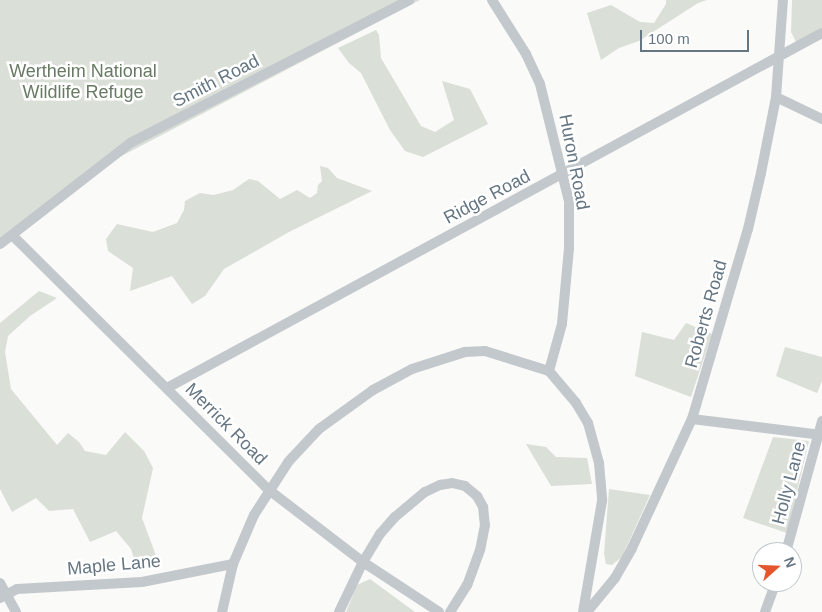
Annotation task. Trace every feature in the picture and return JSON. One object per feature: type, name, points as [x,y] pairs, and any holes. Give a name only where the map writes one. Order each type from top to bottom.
[{"type":"street","name":"Smith Road","points":[[0,244],[130,143],[410,0]]},
{"type":"street","name":"Huron Road","points":[[492,0],[526,54],[540,84],[569,201],[570,248],[562,324],[549,371]]},
{"type":"street","name":"Roberts Road","points":[[587,612],[615,578],[632,548],[692,420],[748,229],[776,97],[781,56],[783,0]]},
{"type":"street","name":"Ridge Road","points":[[167,388],[822,33]]},
{"type":"street","points":[[776,97],[822,119]]},
{"type":"street","name":"Merrick Road","points":[[12,235],[269,490],[363,562],[439,612]]},
{"type":"street","points":[[222,612],[233,564],[245,533],[269,490],[289,461],[319,429],[373,390],[412,368],[465,352],[485,351],[549,371],[576,403],[588,423],[599,463],[602,501],[583,612]]},
{"type":"street","points":[[692,420],[821,435]]},
{"type":"street","name":"Holly Lane","points":[[789,542],[821,435],[822,421]]},
{"type":"street","points":[[339,612],[363,562],[380,534],[395,517],[425,492],[440,485],[452,483],[465,486],[477,496],[483,507],[485,525],[480,550],[467,585],[450,612]]},
{"type":"street","name":"Maple Lane","points":[[3,596],[17,589],[142,582],[233,564]]},
{"type":"street","points":[[0,583],[3,596],[16,612]]},
{"type":"street","points":[[765,612],[772,592]]},
{"type":"green space","name":"Wertheim National Wildlife Refuge","points":[[0,0],[420,0],[89,173],[0,239]]},
{"type":"green space","points":[[666,0],[707,0],[698,3],[639,41],[619,48],[601,60],[587,13],[611,5],[640,22],[654,23],[666,4]]},
{"type":"green space","points":[[792,0],[822,0],[822,28],[796,42],[791,32]]},
{"type":"green space","points":[[376,30],[379,35],[381,58],[421,126],[435,132],[454,120],[442,81],[470,89],[488,124],[423,157],[405,151],[390,130],[361,73],[349,63],[338,48]]},
{"type":"green space","points":[[320,166],[328,168],[337,178],[372,191],[289,232],[224,269],[205,296],[192,304],[172,276],[130,291],[133,268],[108,251],[106,239],[117,224],[153,232],[177,223],[184,210],[185,201],[200,193],[214,195],[233,190],[249,179],[258,181],[280,199],[297,190],[310,198],[317,193],[318,185],[322,181]]},
{"type":"green space","points":[[39,291],[57,298],[30,316],[8,336],[5,352],[11,389],[57,445],[68,433],[79,442],[85,451],[106,455],[125,432],[144,451],[153,468],[142,518],[158,561],[137,568],[131,549],[116,531],[90,542],[73,509],[49,511],[36,498],[12,512],[0,489],[0,323]]},
{"type":"green space","points":[[686,323],[712,334],[691,397],[635,376],[642,332],[674,340]]},
{"type":"green space","points":[[785,347],[822,357],[822,381],[817,393],[776,376]]},
{"type":"green space","points":[[773,437],[809,441],[787,533],[743,518]]},
{"type":"green space","points":[[526,444],[546,447],[556,457],[587,458],[592,484],[551,486]]},
{"type":"green space","points":[[609,489],[650,495],[622,557],[612,565],[606,564],[604,554]]},
{"type":"green space","points":[[370,579],[415,612],[346,612],[357,585]]}]
